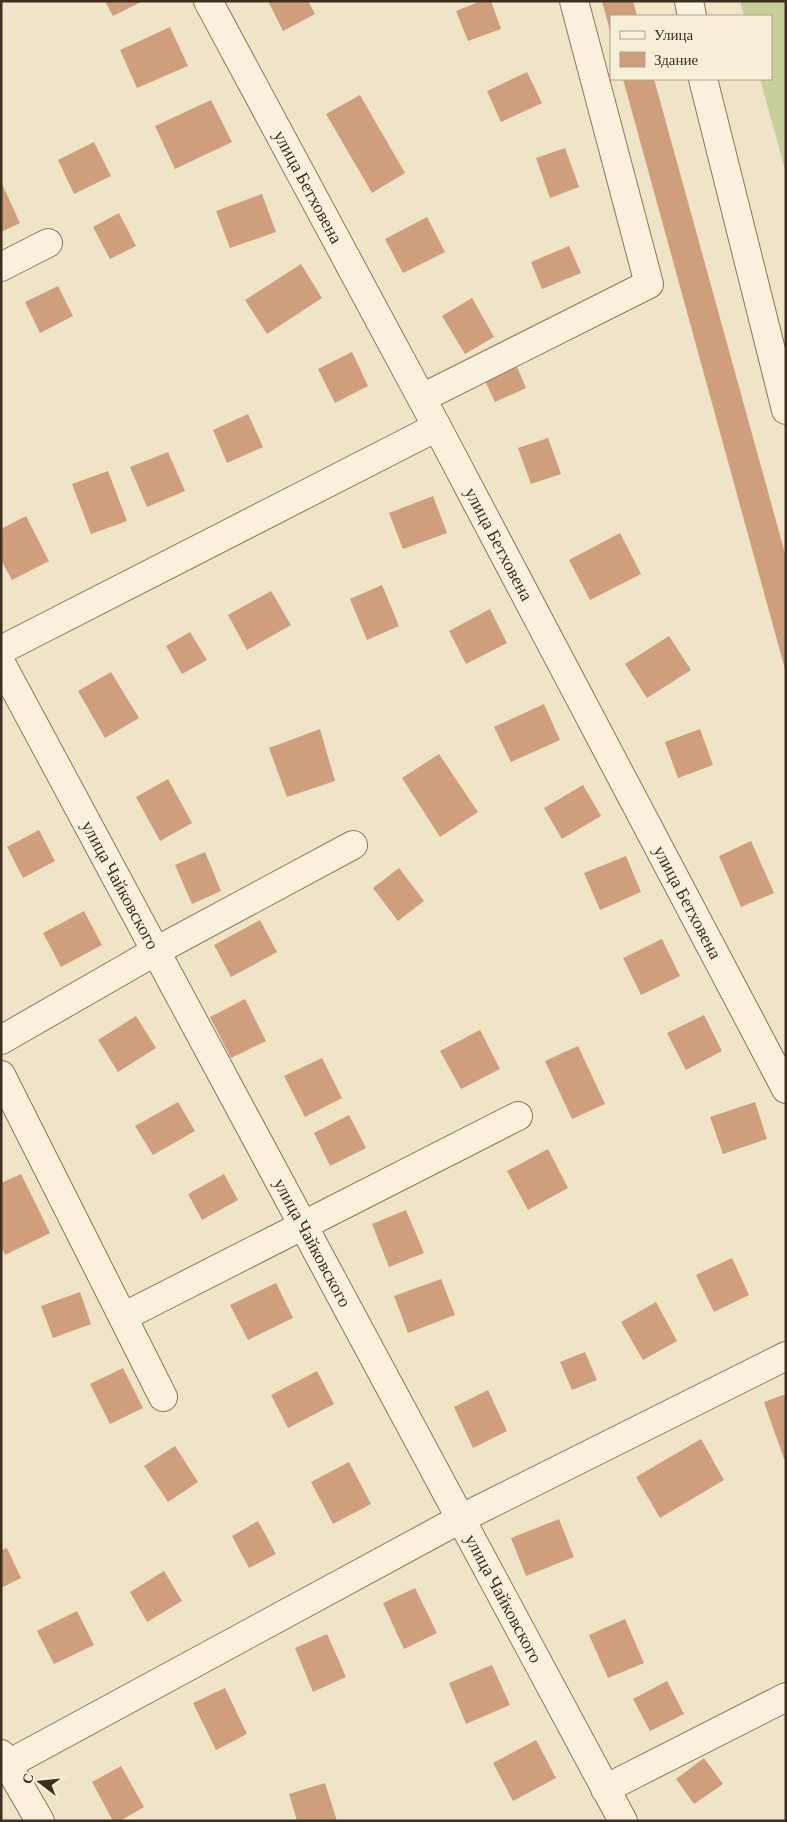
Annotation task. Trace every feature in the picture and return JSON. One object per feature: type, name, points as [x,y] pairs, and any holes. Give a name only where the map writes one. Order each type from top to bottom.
[{"type":"street","name":"улица Бетховена","points":[[208,1],[422,398],[786,1089]]},
{"type":"street","points":[[422,398],[649,284],[574,1]]},
{"type":"street","points":[[689,1],[692,15]]},
{"type":"street","points":[[704,80],[786,410]]},
{"type":"street","points":[[1,267],[48,243]]},
{"type":"street","points":[[1,650],[437,427]]},
{"type":"street","name":"улица Чайковского","points":[[1,663],[462,1518],[623,1821]]},
{"type":"street","points":[[1,1040],[156,951],[353,845]]},
{"type":"street","points":[[1,1075],[163,1398]]},
{"type":"street","points":[[123,1318],[518,1116]]},
{"type":"street","points":[[40,1821],[3,1762],[462,1518],[786,1356]]},
{"type":"street","points":[[605,1789],[786,1697]]},
{"type":"green space","points":[[740,1],[786,1],[786,173],[760,80],[772,80],[772,15],[744,15]]},
{"type":"building","points":[[105,1],[143,1],[113,16]]},
{"type":"building","points":[[268,1],[308,1],[315,14],[283,31]]},
{"type":"building","points":[[481,1],[491,1],[501,29],[468,41],[456,11]]},
{"type":"building","points":[[602,1],[633,1],[637,15],[610,15],[610,31]]},
{"type":"building","points":[[170,27],[188,66],[137,88],[120,50]]},
{"type":"building","points":[[527,72],[542,103],[501,122],[487,91]]},
{"type":"building","points":[[623,80],[654,80],[786,557],[786,673]]},
{"type":"building","points":[[360,95],[405,173],[372,193],[326,114]]},
{"type":"building","points":[[211,100],[232,142],[175,169],[155,126]]},
{"type":"building","points":[[94,142],[111,176],[74,194],[58,160]]},
{"type":"building","points":[[565,148],[579,187],[550,198],[536,158]]},
{"type":"building","points":[[1,182],[20,223],[1,232]]},
{"type":"building","points":[[262,194],[276,232],[230,248],[216,211]]},
{"type":"building","points":[[119,213],[136,246],[110,259],[93,227]]},
{"type":"building","points":[[427,217],[445,252],[403,273],[385,239]]},
{"type":"building","points":[[569,246],[581,273],[542,289],[531,262]]},
{"type":"building","points":[[301,264],[322,298],[267,334],[245,300]]},
{"type":"building","points":[[58,286],[73,316],[40,333],[25,302]]},
{"type":"building","points":[[472,298],[494,337],[465,354],[442,316]]},
{"type":"building","points":[[352,352],[368,386],[335,403],[318,369]]},
{"type":"building","points":[[515,362],[526,388],[495,402],[483,377]]},
{"type":"building","points":[[248,414],[263,447],[227,463],[213,430]]},
{"type":"building","points":[[548,438],[561,474],[531,484],[518,448]]},
{"type":"building","points":[[168,452],[185,491],[147,507],[130,467]]},
{"type":"building","points":[[108,471],[127,521],[91,534],[72,484]]},
{"type":"building","points":[[433,496],[447,533],[403,549],[389,513]]},
{"type":"building","points":[[26,516],[49,561],[12,580],[1,560],[1,529]]},
{"type":"building","points":[[620,533],[641,574],[590,600],[569,560]]},
{"type":"building","points":[[382,585],[399,626],[367,640],[350,599]]},
{"type":"building","points":[[271,591],[291,625],[247,650],[228,615]]},
{"type":"building","points":[[490,609],[507,643],[466,664],[449,631]]},
{"type":"building","points":[[190,632],[207,660],[182,674],[166,646]]},
{"type":"building","points":[[669,636],[691,670],[647,698],[625,664]]},
{"type":"building","points":[[111,672],[139,718],[105,738],[78,691]]},
{"type":"building","points":[[544,704],[560,740],[511,762],[494,727]]},
{"type":"building","points":[[320,729],[335,781],[287,797],[269,748]]},
{"type":"building","points":[[700,729],[713,765],[678,778],[665,742]]},
{"type":"building","points":[[439,754],[478,812],[440,837],[402,778]]},
{"type":"building","points":[[168,779],[192,823],[160,841],[136,797]]},
{"type":"building","points":[[583,785],[601,816],[562,839],[544,808]]},
{"type":"building","points":[[39,830],[55,861],[23,878],[7,847]]},
{"type":"building","points":[[751,841],[774,893],[741,907],[719,856]]},
{"type":"building","points":[[205,852],[221,891],[192,904],[175,865]]},
{"type":"building","points":[[626,856],[641,892],[600,910],[584,873]]},
{"type":"building","points":[[399,868],[424,901],[398,921],[373,888]]},
{"type":"building","points":[[84,911],[102,945],[61,967],[43,933]]},
{"type":"building","points":[[260,920],[277,952],[231,977],[214,945]]},
{"type":"building","points":[[662,939],[680,976],[641,995],[623,958]]},
{"type":"building","points":[[245,999],[266,1041],[231,1058],[210,1017]]},
{"type":"building","points":[[704,1015],[722,1051],[686,1070],[667,1033]]},
{"type":"building","points":[[136,1016],[156,1048],[118,1072],[98,1040]]},
{"type":"building","points":[[480,1030],[500,1069],[461,1089],[440,1051]]},
{"type":"building","points":[[578,1046],[605,1104],[572,1119],[545,1061]]},
{"type":"building","points":[[322,1058],[342,1098],[305,1117],[284,1076]]},
{"type":"building","points":[[178,1102],[195,1131],[153,1155],[135,1126]]},
{"type":"building","points":[[755,1102],[767,1139],[723,1154],[710,1117]]},
{"type":"building","points":[[349,1115],[366,1148],[330,1166],[314,1133]]},
{"type":"building","points":[[548,1149],[568,1188],[528,1210],[507,1171]]},
{"type":"building","points":[[21,1174],[50,1233],[5,1255],[1,1246],[1,1183]]},
{"type":"building","points":[[224,1174],[238,1200],[202,1220],[188,1194]]},
{"type":"building","points":[[406,1210],[424,1253],[389,1267],[372,1224]]},
{"type":"building","points":[[732,1258],[749,1295],[714,1312],[696,1275]]},
{"type":"building","points":[[441,1279],[455,1315],[408,1333],[394,1296]]},
{"type":"building","points":[[276,1283],[293,1318],[248,1340],[230,1305]]},
{"type":"building","points":[[80,1292],[91,1324],[53,1338],[41,1306]]},
{"type":"building","points":[[656,1302],[677,1341],[643,1360],[621,1322]]},
{"type":"building","points":[[585,1352],[597,1380],[572,1390],[560,1362]]},
{"type":"building","points":[[123,1368],[143,1408],[110,1424],[90,1384]]},
{"type":"building","points":[[317,1371],[334,1404],[288,1428],[271,1395]]},
{"type":"building","points":[[488,1390],[507,1431],[473,1448],[454,1407]]},
{"type":"building","points":[[786,1394],[786,1458],[784,1459],[764,1402]]},
{"type":"building","points":[[701,1439],[724,1480],[660,1518],[636,1477]]},
{"type":"building","points":[[175,1446],[198,1482],[168,1502],[144,1466]]},
{"type":"building","points":[[349,1462],[371,1504],[333,1524],[311,1482]]},
{"type":"building","points":[[559,1519],[574,1557],[526,1576],[511,1538]]},
{"type":"building","points":[[258,1521],[276,1554],[249,1568],[232,1536]]},
{"type":"building","points":[[7,1548],[21,1578],[1,1588],[1,1550]]},
{"type":"building","points":[[164,1571],[182,1601],[147,1622],[130,1592]]},
{"type":"building","points":[[415,1588],[437,1633],[404,1649],[383,1603]]},
{"type":"building","points":[[77,1611],[94,1645],[54,1664],[37,1631]]},
{"type":"building","points":[[625,1619],[644,1663],[608,1678],[589,1635]]},
{"type":"building","points":[[327,1634],[346,1677],[313,1692],[295,1648]]},
{"type":"building","points":[[492,1665],[510,1705],[466,1724],[449,1683]]},
{"type":"building","points":[[667,1681],[684,1714],[650,1731],[633,1699]]},
{"type":"building","points":[[225,1688],[247,1734],[216,1750],[193,1703]]},
{"type":"building","points":[[536,1740],[556,1778],[513,1801],[493,1763]]},
{"type":"building","points":[[704,1758],[723,1784],[694,1804],[676,1779]]},
{"type":"building","points":[[121,1766],[144,1807],[120,1821],[113,1821],[92,1782]]},
{"type":"building","points":[[325,1783],[337,1821],[297,1821],[289,1794]]}]
